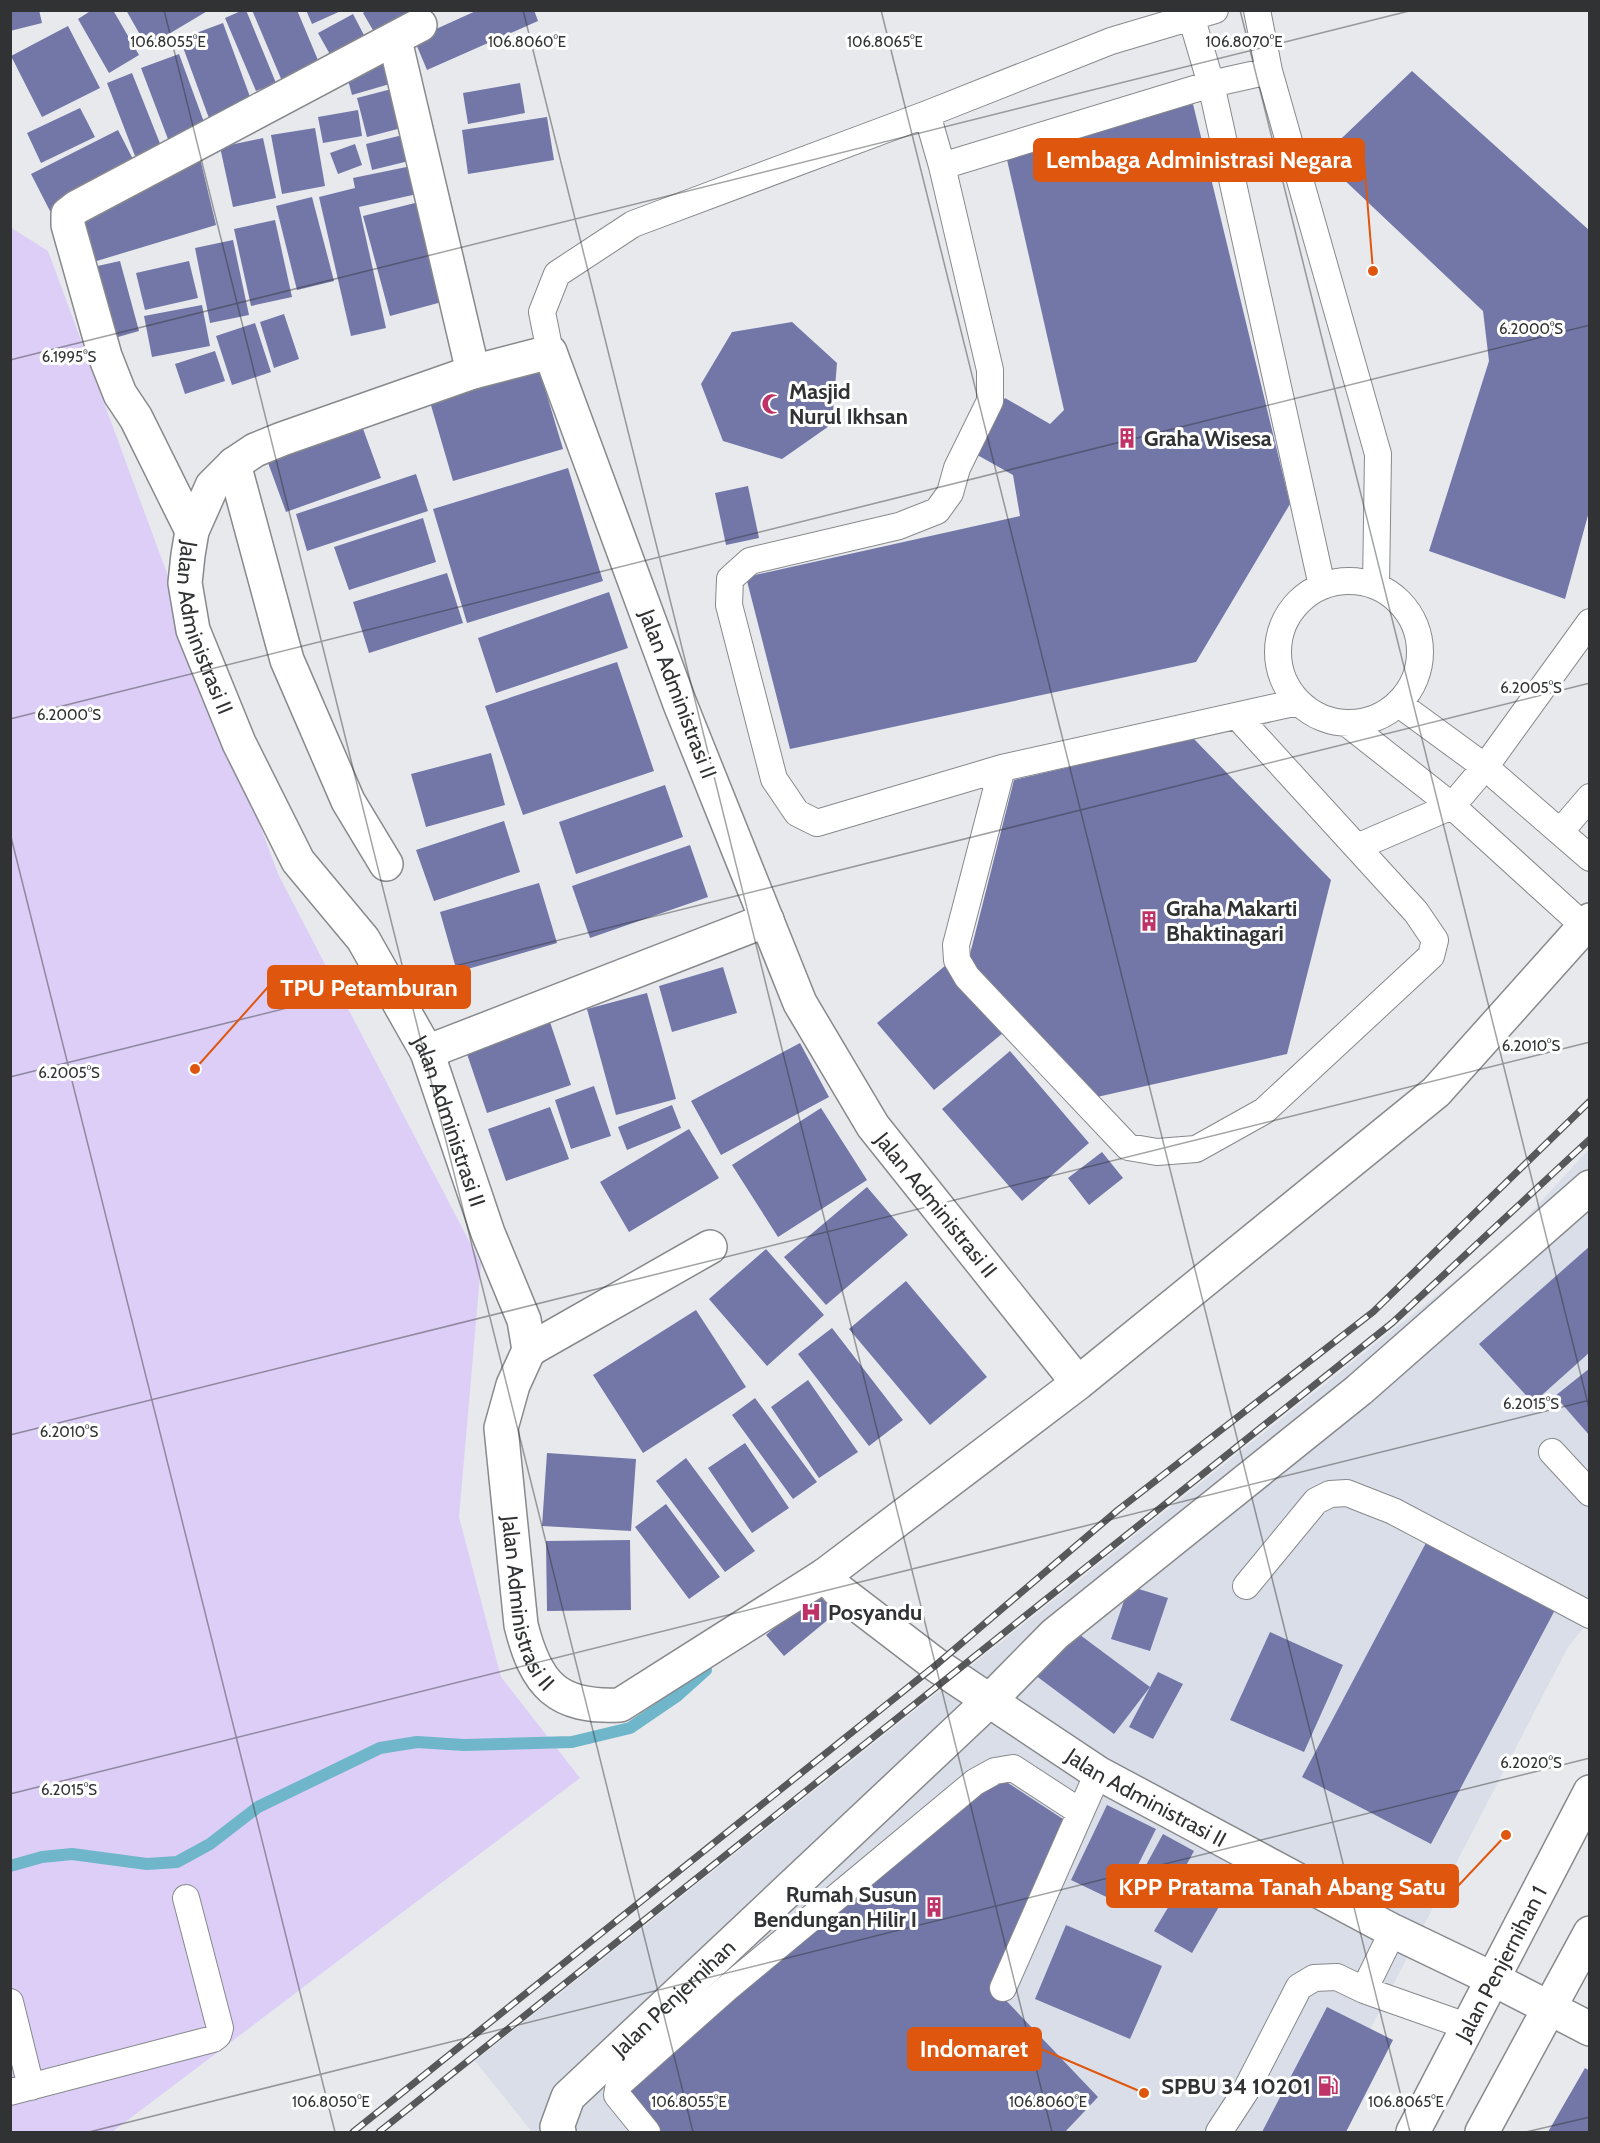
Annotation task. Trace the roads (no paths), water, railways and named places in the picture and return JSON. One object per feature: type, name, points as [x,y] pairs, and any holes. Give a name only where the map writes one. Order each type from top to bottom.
[{"type":"street","points":[[192,531],[136,418],[120,394],[105,356],[68,225],[68,214],[77,207],[407,33],[473,372]]},
{"type":"street","name":"Jalan Administrasi II","points":[[1078,1383],[873,1126],[800,1003],[680,704],[550,352],[473,372],[282,439],[255,450],[234,464],[213,486],[192,531],[185,583],[193,630],[239,743],[298,861],[363,939],[427,1052],[488,1233],[524,1320],[529,1350],[513,1385],[501,1428],[521,1625],[528,1654],[547,1683],[567,1700],[592,1707],[620,1705],[825,1575],[1078,1383],[1437,1092],[1587,923]]},
{"type":"street","points":[[234,464],[287,660],[348,801],[386,864]]},
{"type":"street","points":[[427,1052],[767,920]]},
{"type":"street","name":"Jalan Penjernihan","points":[[560,2133],[557,2127],[568,2097],[990,1700],[1055,1634],[1359,1390],[1590,1187]]},
{"type":"street","points":[[529,1350],[710,1247]]},
{"type":"street","name":"Jalan Administrasi II","points":[[825,1575],[838,1590],[936,1665],[1098,1773],[1393,1931],[1494,1979],[1590,2030]]},
{"type":"street","name":"Jalan Penjernihan 1","points":[[1413,2133],[1590,1792]]},
{"type":"street","points":[[1482,2133],[1590,1933]]},
{"type":"lane","points":[[1257,10],[1269,71],[1378,454],[1376,586]]},
{"type":"lane","points":[[550,352],[542,312],[557,274],[633,224],[927,114],[1112,41],[1203,14],[1211,84],[1322,586]]},
{"type":"lane","points":[[942,166],[1211,84],[1269,71]]},
{"type":"lane","points":[[927,114],[942,166],[990,370],[990,401],[957,468],[950,493],[937,511],[899,526],[750,561],[730,579],[729,605],[774,779],[797,813],[817,823],[1002,768],[1298,702]]},
{"type":"lane","points":[[1349,580],[1376,586],[1400,602],[1416,625],[1422,653],[1416,681],[1399,704],[1376,719],[1348,724],[1321,718],[1298,702],[1283,680],[1277,652],[1283,625],[1299,602],[1322,586],[1349,580]]},
{"type":"lane","points":[[1357,847],[1452,806],[1485,767],[1590,622]]},
{"type":"lane","points":[[1399,704],[1485,767],[1590,858]]},
{"type":"lane","points":[[1002,768],[956,945],[957,960],[967,977],[1128,1148],[1157,1152],[1196,1149],[1264,1111],[1431,956],[1435,940],[1416,912],[1237,716]]},
{"type":"lane","points":[[1348,724],[1452,806],[1587,923]]},
{"type":"lane","points":[[1560,832],[1590,797]]},
{"type":"lane","points":[[1552,1452],[1590,1493]]},
{"type":"lane","points":[[1246,1586],[1316,1501],[1329,1494],[1347,1493],[1393,1510],[1590,1615]]},
{"type":"lane","points":[[646,2133],[617,2096],[619,2084],[735,1982],[975,1782],[995,1771],[1013,1768],[1079,1811]]},
{"type":"lane","points":[[1003,1988],[1079,1811],[1098,1773]]},
{"type":"lane","points":[[10,2002],[21,2089],[213,2039],[219,2035],[220,2028],[186,1898]]},
{"type":"lane","points":[[1364,1990],[1393,1931]]},
{"type":"lane","points":[[1219,2133],[1245,2092],[1299,1987],[1314,1978],[1337,1977],[1364,1990],[1470,2027]]},
{"type":"waterway","points":[[10,1866],[42,1857],[72,1854],[147,1864],[177,1862],[210,1844],[258,1807],[380,1748],[417,1742],[464,1745],[572,1742],[630,1728],[677,1696],[706,1670]]},
{"type":"railway","points":[[353,2132],[936,1665],[1118,1510],[1373,1312],[1590,1101]]},
{"type":"railway","points":[[379,2132],[1392,1323],[1590,1139]]},
{"type":"place","name":"Lembaga Administrasi Negara","points":[[1373,271]]},
{"type":"place","name":"Masjid Nurul Ikhsan","points":[[772,404]]},
{"type":"place","name":"Graha Wisesa","points":[[1127,438]]},
{"type":"place","name":"Graha Makarti Bhaktinagari","points":[[1149,921]]},
{"type":"place","name":"TPU Petamburan","points":[[195,1069]]},
{"type":"place","name":"Posyandu","points":[[811,1612]]},
{"type":"place","name":"KPP Pratama Tanah Abang Satu","points":[[1506,1835]]},
{"type":"place","name":"Rumah Susun Bendungan Hilir I","points":[[934,1907]]},
{"type":"place","name":"SPBU 34 10201","points":[[1328,2086]]},
{"type":"place","name":"Indomaret","points":[[1144,2093]]}]
